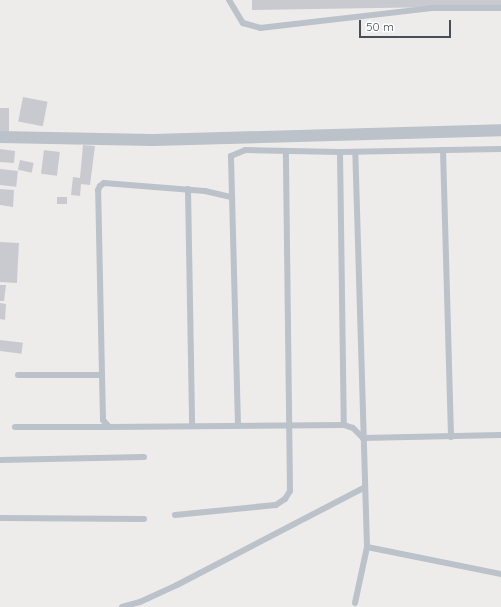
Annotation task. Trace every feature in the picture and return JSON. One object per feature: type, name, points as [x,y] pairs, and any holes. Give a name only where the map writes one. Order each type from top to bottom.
[{"type":"street","points":[[0,137],[152,140],[501,130]]},
{"type":"lane","points":[[229,0],[243,23],[260,28],[432,8],[501,8]]},
{"type":"lane","points":[[238,425],[231,156],[235,152],[245,150],[355,152],[501,149]]},
{"type":"lane","points":[[443,150],[451,437]]},
{"type":"lane","points":[[175,515],[276,504],[285,499],[290,491],[286,151]]},
{"type":"lane","points":[[340,152],[344,425]]},
{"type":"lane","points":[[354,603],[367,547],[355,152]]},
{"type":"lane","points":[[109,427],[103,420],[98,190],[104,183],[188,189],[232,197]]},
{"type":"lane","points":[[188,189],[192,426]]},
{"type":"lane","points":[[18,375],[102,374]]},
{"type":"lane","points":[[15,427],[344,425],[353,428],[363,438],[501,435]]},
{"type":"lane","points":[[0,460],[144,457]]},
{"type":"lane","points":[[122,607],[140,602],[177,585],[365,487]]},
{"type":"lane","points":[[0,518],[144,519]]},
{"type":"lane","points":[[367,547],[501,574]]},
{"type":"building","points":[[252,0],[501,0],[501,6],[252,10]]},
{"type":"building","points":[[23,97],[48,102],[43,126],[18,122]]},
{"type":"building","points":[[0,108],[9,108],[9,132],[0,132]]},
{"type":"building","points":[[83,145],[95,146],[90,185],[81,184],[80,196],[71,195],[73,177],[80,178]]},
{"type":"building","points":[[0,149],[15,151],[14,163],[0,162]]},
{"type":"building","points":[[44,150],[60,152],[57,176],[41,174]]},
{"type":"building","points":[[20,160],[34,163],[32,173],[18,170]]},
{"type":"building","points":[[0,169],[18,171],[16,187],[0,185]]},
{"type":"building","points":[[0,189],[14,190],[13,207],[0,205]]},
{"type":"building","points":[[57,197],[67,197],[67,204],[57,204]]},
{"type":"building","points":[[0,242],[19,243],[17,283],[0,282]]},
{"type":"building","points":[[0,285],[6,285],[4,301],[0,301]]},
{"type":"building","points":[[0,303],[6,304],[5,320],[0,319]]},
{"type":"building","points":[[0,340],[23,343],[21,354],[0,351]]}]
